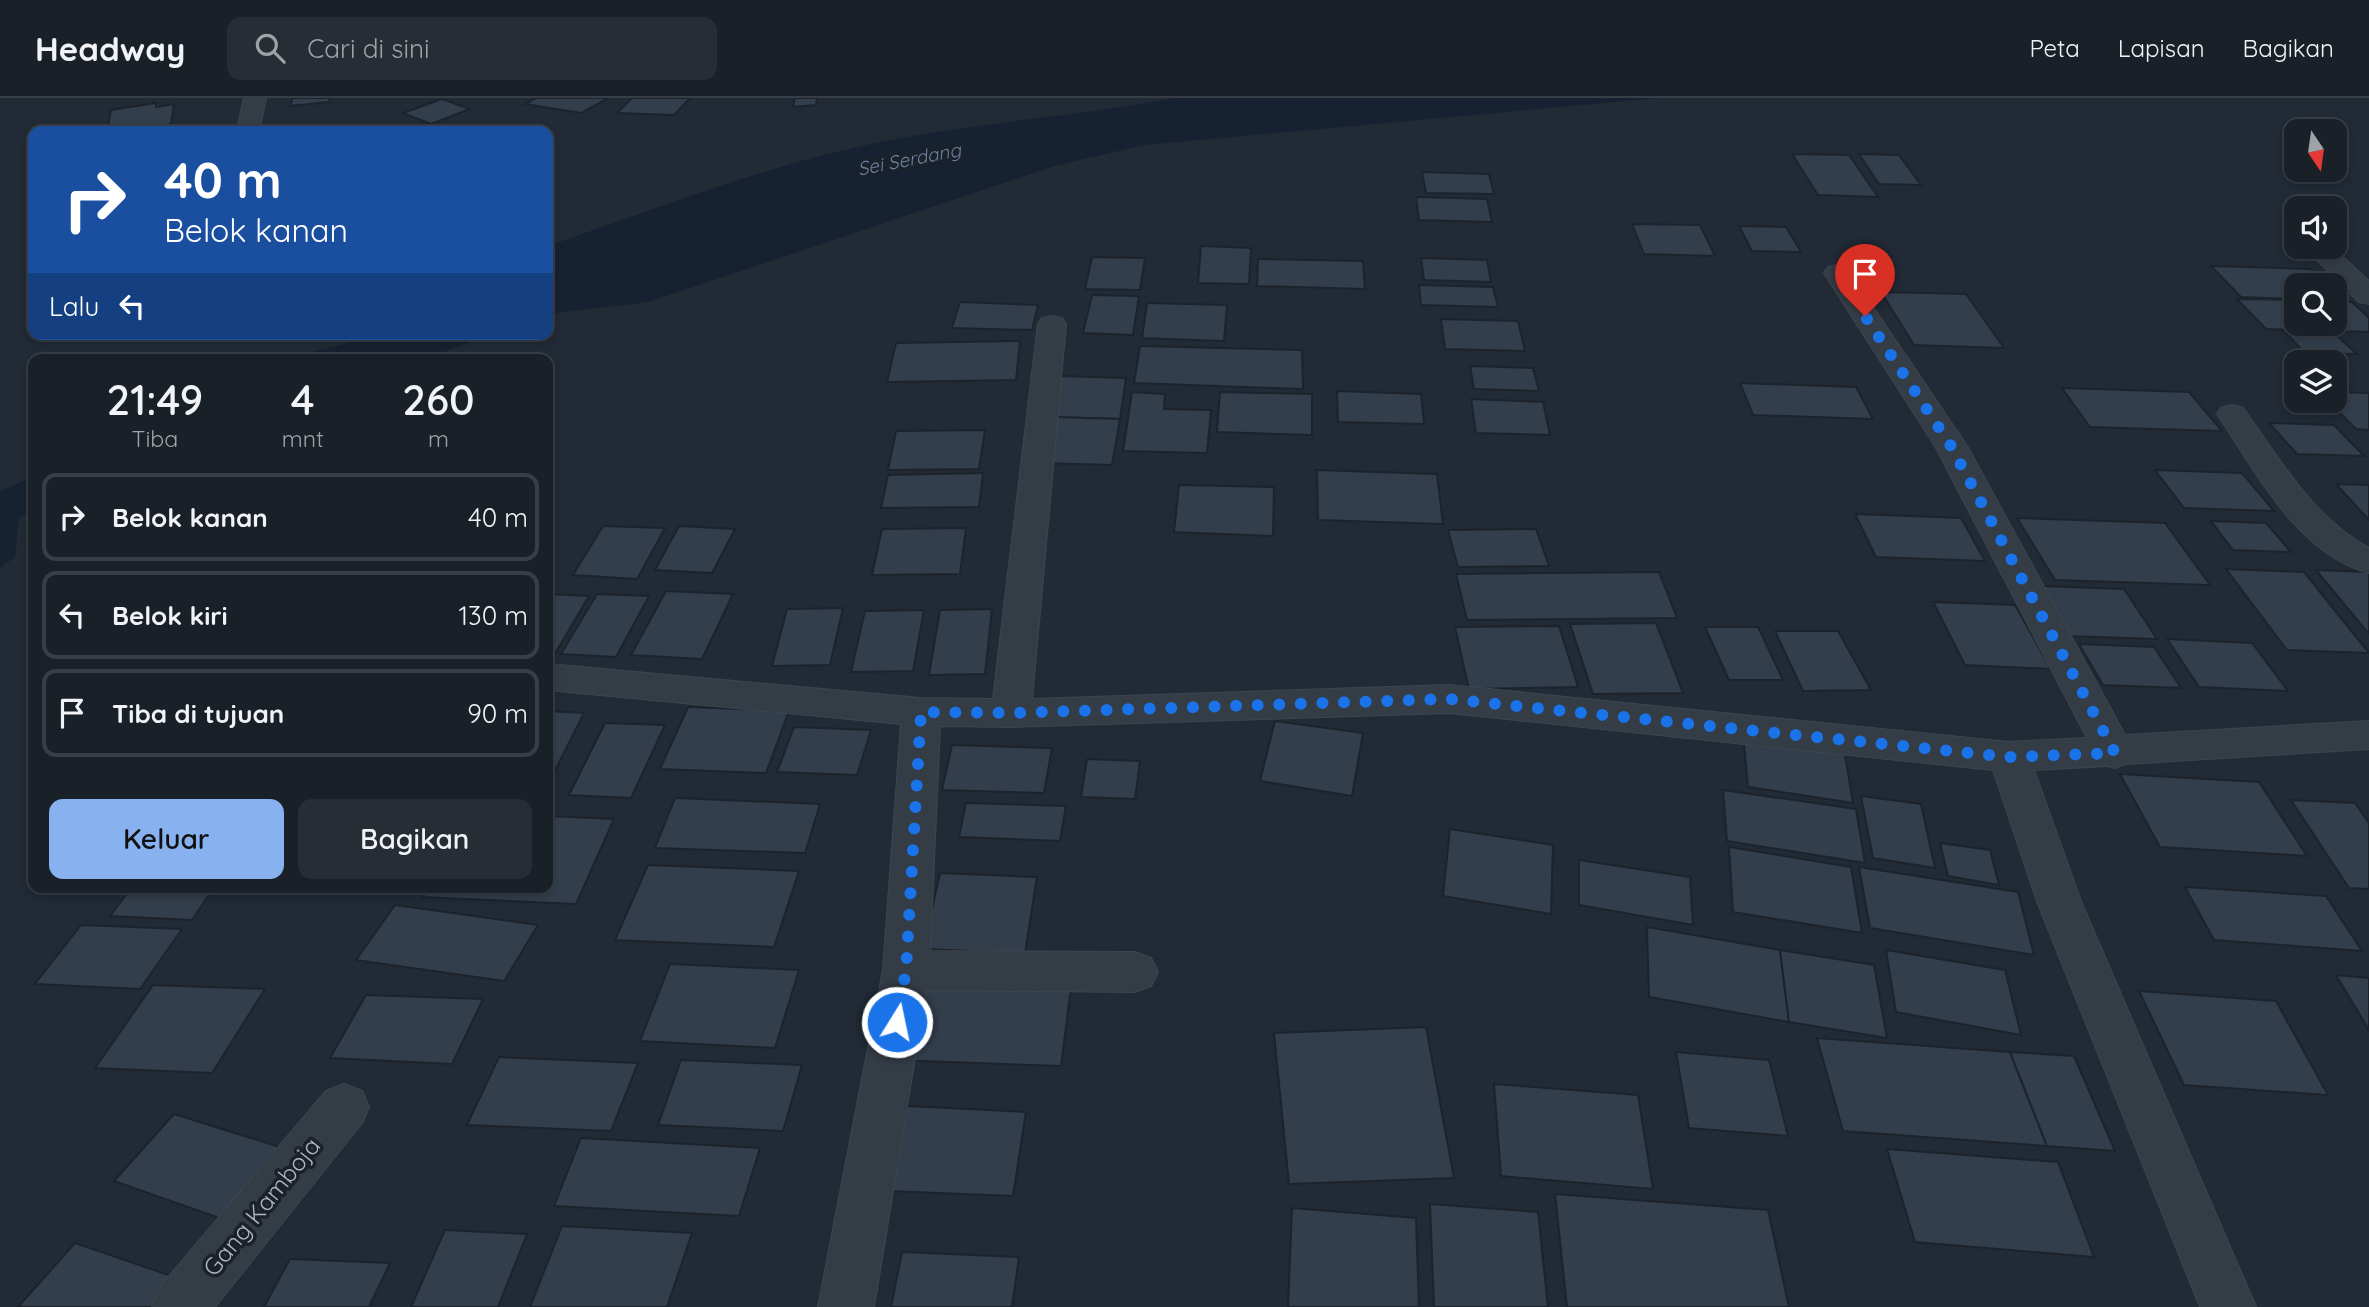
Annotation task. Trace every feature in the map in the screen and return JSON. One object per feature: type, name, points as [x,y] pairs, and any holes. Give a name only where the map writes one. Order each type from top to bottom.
[{"type":"street","points":[[249,126],[255,98]]},
{"type":"street","points":[[2330,259],[2369,296]]},
{"type":"street","points":[[1837,273],[1951,446],[2115,753]]},
{"type":"street","points":[[1012,713],[1052,324]]},
{"type":"street","points":[[2232,414],[2283,486],[2329,538],[2369,562]]},
{"type":"street","points":[[553,677],[921,712],[1012,713],[1449,699],[2009,757],[2115,753],[2369,735]]},
{"type":"street","points":[[846,1307],[906,970],[921,712]]},
{"type":"street","points":[[2009,757],[2060,904],[2228,1307]]},
{"type":"street","points":[[906,970],[1135,972]]},
{"type":"street","name":"Gang Kamboja","points":[[180,1307],[344,1107]]},
{"type":"water","points":[[1212,98],[1659,98],[1144,145],[1058,165],[648,302],[553,313],[553,289],[756,216],[1039,130]]},
{"type":"water","points":[[361,340],[475,340],[439,354],[305,354]]},
{"type":"water","points":[[28,479],[28,512],[19,517],[15,557],[0,568],[0,491]]},
{"type":"building","points":[[293,98],[330,98],[329,102],[290,106]]},
{"type":"building","points":[[536,98],[608,98],[581,113],[525,104]]},
{"type":"building","points":[[632,98],[690,98],[674,115],[617,113]]},
{"type":"building","points":[[795,98],[817,98],[816,105],[793,107]]},
{"type":"building","points":[[442,99],[470,109],[431,124],[403,113]]},
{"type":"building","points":[[156,103],[156,107],[174,104],[171,124],[158,126],[108,126],[111,110]]},
{"type":"building","points":[[1792,154],[1849,155],[1878,197],[1818,195]]},
{"type":"building","points":[[1859,154],[1899,155],[1921,185],[1879,184]]},
{"type":"building","points":[[1422,172],[1489,174],[1494,194],[1426,193]]},
{"type":"building","points":[[1416,197],[1487,199],[1492,222],[1419,220]]},
{"type":"building","points":[[1632,224],[1700,225],[1715,256],[1644,254]]},
{"type":"building","points":[[1739,226],[1786,227],[1801,252],[1752,251]]},
{"type":"building","points":[[1201,246],[1251,248],[1249,284],[1198,283]]},
{"type":"building","points":[[1092,257],[1145,258],[1140,290],[1085,289]]},
{"type":"building","points":[[1421,258],[1487,260],[1491,282],[1424,280]]},
{"type":"building","points":[[1258,259],[1363,261],[1365,289],[1257,286]]},
{"type":"building","points":[[2211,266],[2311,269],[2316,273],[2284,273],[2284,299],[2241,297]]},
{"type":"building","points":[[1419,285],[1493,287],[1498,307],[1421,305]]},
{"type":"building","points":[[1881,292],[1966,294],[2004,348],[1914,345]]},
{"type":"building","points":[[1092,295],[1139,296],[1133,335],[1083,333]]},
{"type":"building","points":[[2237,299],[2284,300],[2284,330],[2266,329]]},
{"type":"building","points":[[960,302],[1038,305],[1032,330],[952,328]]},
{"type":"building","points":[[2347,302],[2352,302],[2369,318],[2369,332],[2347,331]]},
{"type":"building","points":[[1147,303],[1227,305],[1224,341],[1142,338]]},
{"type":"building","points":[[1441,319],[1518,321],[1525,351],[1445,349]]},
{"type":"building","points":[[2289,336],[2337,336],[2357,354],[2347,354],[2347,350],[2302,350]]},
{"type":"building","points":[[1020,341],[1016,380],[887,382],[896,343]]},
{"type":"building","points":[[1140,346],[1302,350],[1303,389],[1134,383]]},
{"type":"building","points":[[1470,366],[1533,368],[1539,391],[1474,389]]},
{"type":"building","points":[[1061,376],[1126,378],[1120,419],[1052,417]]},
{"type":"building","points":[[1740,383],[1856,387],[1873,419],[1753,415]]},
{"type":"building","points":[[2062,388],[2189,392],[2222,431],[2090,427]]},
{"type":"building","points":[[1337,391],[1421,394],[1424,424],[1338,422]]},
{"type":"building","points":[[1132,392],[1165,394],[1164,409],[1211,410],[1207,453],[1123,451]]},
{"type":"building","points":[[1220,392],[1312,394],[1312,435],[1217,432]]},
{"type":"building","points":[[2347,392],[2369,393],[2369,430],[2356,429],[2340,413],[2347,413]]},
{"type":"building","points":[[1471,399],[1543,402],[1550,435],[1476,433]]},
{"type":"building","points":[[1052,417],[1120,419],[1112,465],[1041,463]]},
{"type":"building","points":[[2269,423],[2334,425],[2364,456],[2297,454]]},
{"type":"building","points":[[985,430],[979,469],[888,470],[896,431]]},
{"type":"building","points":[[1317,470],[1437,474],[1443,524],[1318,520]]},
{"type":"building","points":[[2155,470],[2242,473],[2274,511],[2184,508]]},
{"type":"building","points":[[983,473],[979,507],[881,508],[888,475]]},
{"type":"building","points":[[2336,484],[2369,485],[2369,520]]},
{"type":"building","points":[[1179,485],[1274,487],[1273,536],[1174,532]]},
{"type":"building","points":[[1855,514],[1961,518],[1985,561],[1876,557]]},
{"type":"building","points":[[2017,518],[2165,523],[2210,585],[2055,580]]},
{"type":"building","points":[[2211,521],[2266,523],[2291,552],[2233,550]]},
{"type":"building","points":[[603,526],[665,528],[637,579],[573,575]]},
{"type":"building","points":[[679,526],[735,529],[712,573],[655,570]]},
{"type":"building","points":[[966,528],[960,574],[872,575],[882,529]]},
{"type":"building","points":[[1536,529],[1549,566],[1458,567],[1448,530]]},
{"type":"building","points":[[2226,569],[2304,572],[2369,653],[2287,650]]},
{"type":"building","points":[[2316,570],[2369,572],[2369,634]]},
{"type":"building","points":[[1659,572],[1677,618],[1467,620],[1456,574]]},
{"type":"building","points":[[2038,586],[2124,589],[2157,639],[2068,636]]},
{"type":"building","points":[[666,591],[733,594],[702,659],[631,655]]},
{"type":"building","points":[[553,594],[589,596],[556,652],[553,652]]},
{"type":"building","points":[[597,594],[649,596],[616,657],[561,654]]},
{"type":"building","points":[[1933,602],[2015,605],[2051,669],[1965,665]]},
{"type":"building","points":[[843,608],[830,665],[772,666],[787,609]]},
{"type":"building","points":[[992,609],[985,674],[929,675],[940,610]]},
{"type":"building","points":[[924,610],[913,671],[851,672],[865,611]]},
{"type":"building","points":[[1656,623],[1683,693],[1593,694],[1570,624]]},
{"type":"building","points":[[1559,626],[1578,687],[1469,689],[1455,627]]},
{"type":"building","points":[[1705,627],[1758,627],[1783,680],[1729,680]]},
{"type":"building","points":[[1775,631],[1838,631],[1871,690],[1803,691]]},
{"type":"building","points":[[2167,639],[2252,643],[2288,691],[2199,687]]},
{"type":"building","points":[[2079,644],[2154,647],[2181,688],[2103,685]]},
{"type":"building","points":[[688,707],[789,711],[766,773],[660,769]]},
{"type":"building","points":[[553,711],[584,713],[553,774]]},
{"type":"building","points":[[1275,721],[1363,733],[1352,796],[1260,781]]},
{"type":"building","points":[[605,723],[665,725],[631,798],[569,795]]},
{"type":"building","points":[[794,727],[871,730],[857,775],[777,772]]},
{"type":"building","points":[[1743,735],[1844,749],[1853,803],[1748,787]]},
{"type":"building","points":[[952,745],[1052,748],[1044,793],[942,790]]},
{"type":"building","points":[[1087,759],[1140,761],[1135,799],[1081,797]]},
{"type":"building","points":[[2120,774],[2259,782],[2307,856],[2160,847]]},
{"type":"building","points":[[1723,790],[1856,809],[1865,863],[1727,841]]},
{"type":"building","points":[[1861,796],[1921,804],[1935,868],[1873,858]]},
{"type":"building","points":[[675,798],[820,804],[805,853],[655,848]]},
{"type":"building","points":[[2291,800],[2355,803],[2369,823],[2369,889],[2349,888]]},
{"type":"building","points":[[966,803],[1066,806],[1060,841],[959,837]]},
{"type":"building","points":[[553,816],[614,819],[576,904],[423,897],[425,893],[553,893]]},
{"type":"building","points":[[1450,829],[1553,845],[1551,914],[1443,896]]},
{"type":"building","points":[[1940,843],[1990,850],[1999,885],[1948,876]]},
{"type":"building","points":[[1729,847],[1851,867],[1862,933],[1733,912]]},
{"type":"building","points":[[1579,860],[1690,877],[1693,925],[1579,905]]},
{"type":"building","points":[[648,865],[799,871],[774,947],[615,940]]},
{"type":"building","points":[[1859,867],[2018,892],[2034,955],[1870,928]]},
{"type":"building","points":[[940,873],[1037,877],[1025,953],[923,949]]},
{"type":"building","points":[[2185,887],[2326,896],[2362,951],[2214,940]]},
{"type":"building","points":[[127,893],[210,893],[192,920],[110,916]]},
{"type":"building","points":[[395,905],[538,925],[504,981],[356,960]]},
{"type":"building","points":[[81,925],[182,929],[140,989],[35,984]]},
{"type":"building","points":[[1647,927],[1780,950],[1789,1022],[1649,997]]},
{"type":"building","points":[[1780,950],[1874,965],[1887,1038],[1789,1022]]},
{"type":"building","points":[[1886,950],[2005,970],[2021,1035],[1896,1012]]},
{"type":"building","points":[[670,964],[799,970],[775,1048],[640,1041]]},
{"type":"building","points":[[2336,975],[2369,978],[2369,1030]]},
{"type":"building","points":[[911,981],[1071,988],[1061,1066],[894,1060]]},
{"type":"building","points":[[153,985],[265,989],[212,1073],[95,1068]]},
{"type":"building","points":[[2139,991],[2276,1001],[2328,1095],[2184,1085]]},
{"type":"building","points":[[366,995],[483,999],[452,1064],[330,1058]]},
{"type":"building","points":[[1426,1027],[1454,1178],[1289,1184],[1274,1033]]},
{"type":"building","points":[[1817,1038],[2010,1052],[2047,1146],[1843,1131]]},
{"type":"building","points":[[1676,1052],[1769,1060],[1788,1136],[1689,1128]]},
{"type":"building","points":[[2010,1052],[2074,1056],[2115,1151],[2047,1146]]},
{"type":"building","points":[[499,1057],[638,1063],[611,1131],[467,1125]]},
{"type":"building","points":[[681,1060],[802,1065],[783,1131],[658,1125]]},
{"type":"building","points":[[1494,1084],[1638,1095],[1653,1189],[1501,1176]]},
{"type":"building","points":[[907,1106],[1026,1112],[1013,1196],[889,1191]]},
{"type":"building","points":[[174,1114],[283,1148],[225,1220],[114,1181]]},
{"type":"building","points":[[581,1138],[760,1148],[739,1216],[554,1206]]},
{"type":"building","points":[[1887,1149],[2058,1162],[2094,1257],[1915,1242]]},
{"type":"building","points":[[1555,1194],[1768,1210],[1789,1307],[1567,1307]]},
{"type":"building","points":[[1430,1204],[1538,1212],[1548,1307],[1434,1307]]},
{"type":"building","points":[[1292,1208],[1416,1218],[1419,1307],[1288,1307]]},
{"type":"building","points":[[562,1226],[692,1233],[667,1307],[530,1307]]},
{"type":"building","points":[[445,1230],[527,1234],[498,1307],[411,1307]]},
{"type":"building","points":[[75,1243],[180,1279],[157,1307],[18,1307]]},
{"type":"building","points":[[902,1252],[1019,1257],[1012,1307],[891,1307]]},
{"type":"building","points":[[290,1259],[390,1263],[369,1307],[264,1307]]},
{"type":"waterway","name":"Sei Serdang","points":[[553,268],[776,191],[868,164],[951,147],[1119,127],[1246,102],[1283,98]]},
{"type":"route","points":[[897,1022],[906,970],[921,712],[1012,713],[1449,699],[2009,757],[2115,753],[1951,446],[1865,316]]}]
